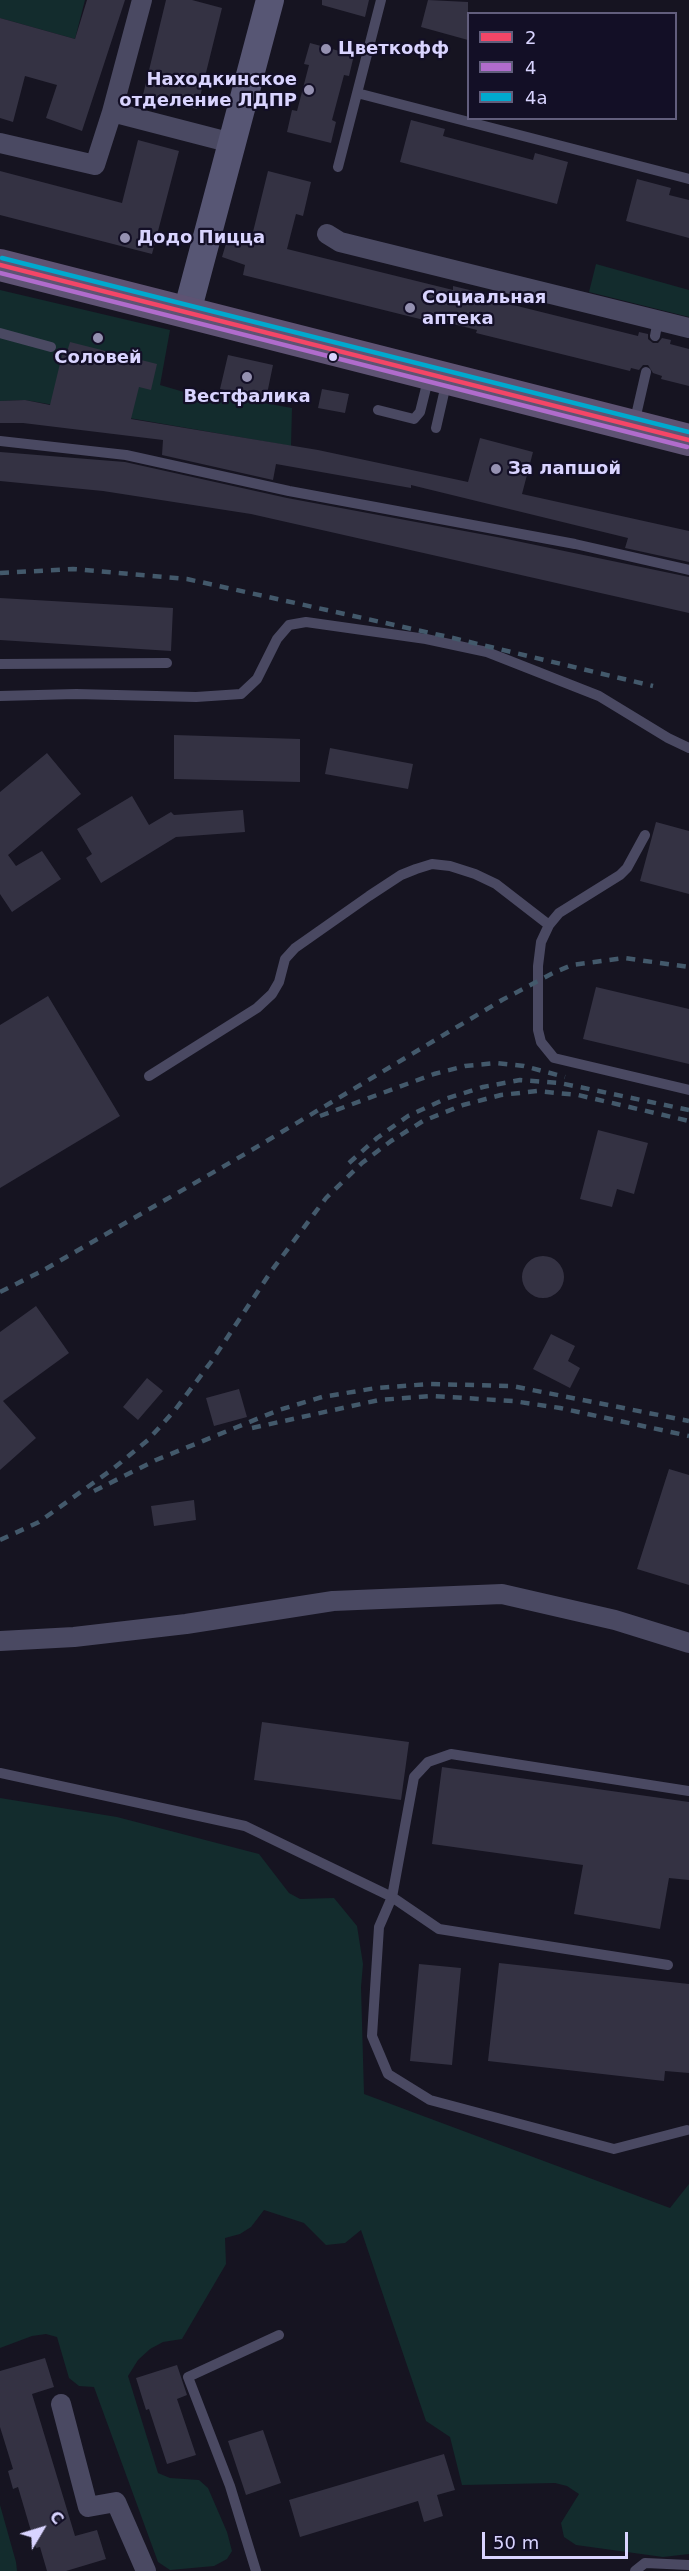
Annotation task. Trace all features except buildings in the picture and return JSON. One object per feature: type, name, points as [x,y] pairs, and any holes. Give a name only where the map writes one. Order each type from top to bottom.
[{"type":"main road","points":[[0,265],[689,440]]},
{"type":"street","points":[[0,143],[95,165],[112,112],[142,0]]},
{"type":"street","points":[[187,312],[270,0]]},
{"type":"street","points":[[112,112],[232,143]]},
{"type":"street","points":[[327,234],[340,242],[657,328],[689,328]]},
{"type":"street","points":[[0,1641],[74,1637],[186,1624],[333,1601],[502,1594],[615,1620],[689,1643]]},
{"type":"street","points":[[62,2404],[88,2507],[116,2502],[146,2571]]},
{"type":"lane","points":[[338,167],[381,0]]},
{"type":"lane","points":[[357,93],[689,179]]},
{"type":"lane","points":[[0,333],[51,347]]},
{"type":"lane","points":[[633,426],[646,372]]},
{"type":"lane","points":[[378,410],[414,419],[438,378]]},
{"type":"lane","points":[[436,428],[438,378]]},
{"type":"lane","points":[[0,441],[126,455],[289,491],[575,544],[689,570]]},
{"type":"lane","points":[[0,696],[76,694],[196,697],[241,694],[257,679],[278,639],[290,625],[306,622],[426,639],[488,652],[599,696],[689,748]]},
{"type":"lane","points":[[0,664],[167,663]]},
{"type":"lane","points":[[645,835],[627,868],[620,875],[559,913],[549,925],[541,942],[538,966],[538,1021],[541,1042],[554,1058],[689,1090]]},
{"type":"lane","points":[[149,1076],[257,1008],[272,994],[279,982],[285,959],[295,948],[401,875],[416,869],[432,864],[450,866],[475,874],[496,884],[549,925]]},
{"type":"lane","points":[[687,2130],[614,2149],[430,2100],[388,2074],[372,2036],[379,1927],[392,1897],[414,1777],[428,1762],[451,1754],[689,1791]]},
{"type":"lane","points":[[0,1773],[245,1826],[392,1897],[439,1929],[668,1965]]},
{"type":"lane","points":[[256,2571],[230,2486],[188,2377],[279,2335]]},
{"type":"lane","points":[[635,2571],[645,2563],[689,2565]]},
{"type":"green space","points":[[0,0],[85,0],[75,39],[0,18]]},
{"type":"green space","points":[[596,264],[689,290],[689,317],[589,292]]},
{"type":"green space","points":[[0,290],[170,330],[160,385],[208,399],[219,395],[292,408],[291,446],[25,400],[0,401]]},
{"type":"green space","points":[[0,1798],[117,1817],[259,1854],[289,1893],[300,1899],[334,1898],[357,1926],[363,1964],[361,1987],[364,2094],[670,2208],[689,2184],[689,2554],[663,2557],[576,2545],[564,2537],[561,2523],[579,2494],[567,2486],[555,2483],[462,2485],[450,2437],[426,2421],[361,2230],[345,2243],[326,2245],[304,2223],[264,2210],[251,2227],[240,2234],[225,2238],[226,2264],[182,2339],[163,2342],[150,2349],[138,2360],[128,2376],[158,2473],[170,2478],[199,2480],[208,2488],[227,2532],[232,2551],[227,2559],[214,2566],[170,2570],[158,2562],[94,2387],[79,2386],[69,2378],[57,2337],[46,2334],[32,2336],[0,2348]]},
{"type":"green space","points":[[0,2505],[16,2562],[17,2571],[0,2571]]},
{"type":"railway","points":[[0,573],[73,569],[187,579],[453,638],[653,686]]},
{"type":"railway","points":[[0,1292],[42,1271],[245,1154],[502,1000],[553,973],[572,965],[624,958],[689,967]]},
{"type":"railway","points":[[320,1116],[434,1074],[465,1066],[496,1063],[524,1066],[565,1077]]},
{"type":"railway","points":[[349,1163],[377,1138],[408,1116],[445,1099],[483,1087],[520,1080],[560,1083],[689,1110]]},
{"type":"railway","points":[[0,1540],[39,1522],[114,1468],[148,1440],[175,1410],[211,1362],[272,1270],[326,1198],[362,1163],[423,1121],[463,1105],[501,1095],[537,1091],[578,1095],[689,1121]]},
{"type":"railway","points":[[94,1491],[156,1460],[279,1410],[322,1397],[376,1388],[429,1384],[512,1386],[689,1421]]},
{"type":"railway","points":[[252,1428],[379,1400],[432,1396],[513,1401],[560,1408],[689,1436]]},
{"type":"transit line","name":"4а","points":[[2,258],[689,432]]},
{"type":"transit line","name":"2","points":[[0,265],[689,440]]},
{"type":"transit line","name":"4","points":[[0,273],[687,447]]},
{"type":"place","name":"Цветкофф","points":[[326,49]]},
{"type":"place","name":"Находкинское отделение ЛДПР","points":[[309,90]]},
{"type":"place","name":"Додо Пицца","points":[[125,238]]},
{"type":"place","name":"Социальная аптека","points":[[410,308]]},
{"type":"place","name":"Соловей","points":[[98,338]]},
{"type":"place","name":"Вестфалика","points":[[247,377]]},
{"type":"place","name":"За лапшой","points":[[496,469]]}]
